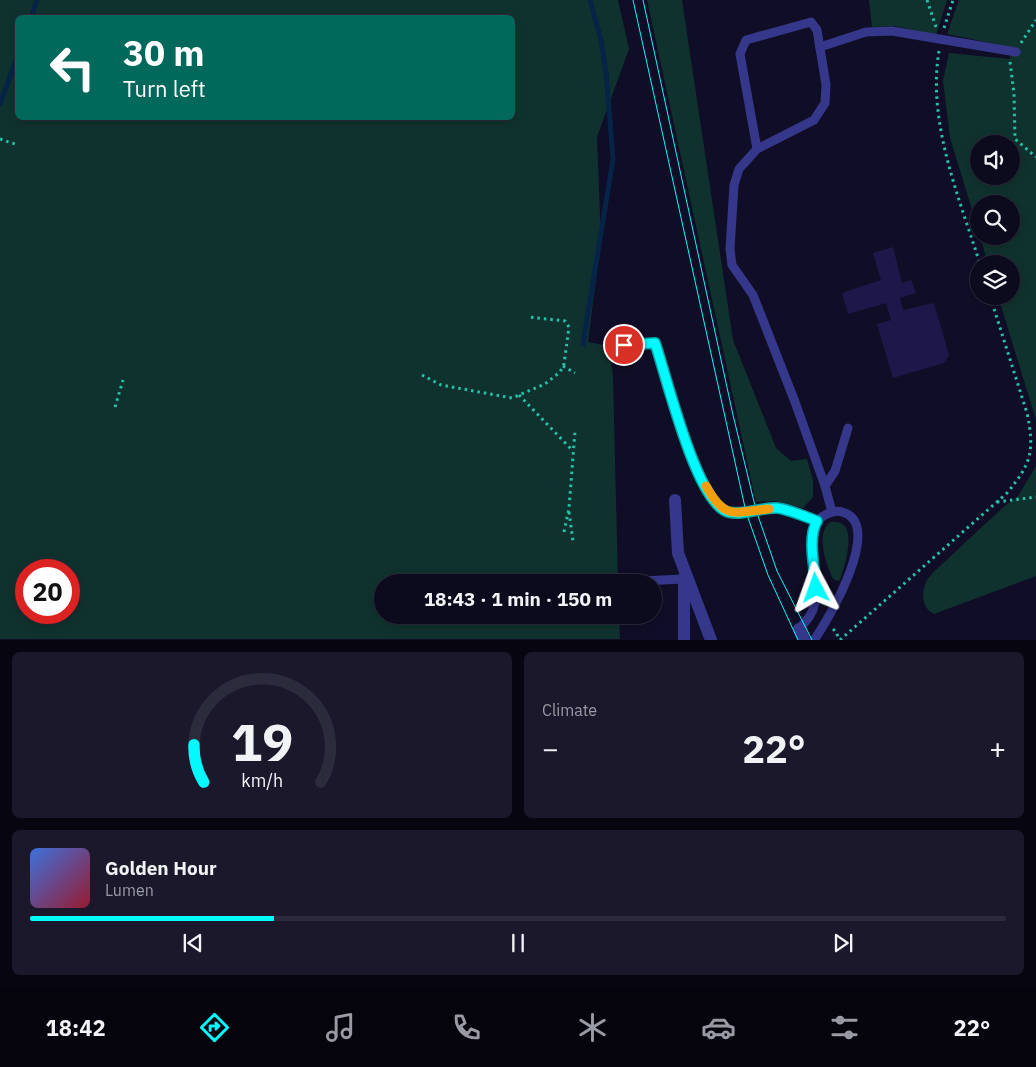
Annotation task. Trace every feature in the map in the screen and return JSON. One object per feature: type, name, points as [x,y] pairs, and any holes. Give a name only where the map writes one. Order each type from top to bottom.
[{"type":"street","points":[[675,500],[678,553],[684,574],[711,640]]},
{"type":"street","points":[[684,574],[684,640]]},
{"type":"lane","points":[[757,149],[740,54],[746,40],[811,22],[817,30],[820,47],[826,85],[825,103],[814,120],[757,149],[739,169],[734,185],[730,249],[732,265],[753,295],[795,402],[825,486],[832,512]]},
{"type":"lane","points":[[820,47],[866,32],[892,31],[1012,52]]},
{"type":"lane","points":[[624,345],[655,343],[686,446],[713,498],[726,511],[736,512],[778,508],[817,521]]},
{"type":"lane","points":[[825,486],[835,471],[848,428]]},
{"type":"lane","points":[[802,634],[814,605],[816,588],[812,542],[813,531],[821,517],[832,512],[845,512],[854,519],[858,535],[857,552],[826,623],[814,640]]},
{"type":"lane","points":[[662,578],[684,574]]},
{"type":"path","points":[[927,0],[941,39]]},
{"type":"path","points":[[953,0],[941,39],[936,67],[936,92],[943,142],[977,255]]},
{"type":"path","points":[[1036,20],[1012,52],[1015,139],[1036,157]]},
{"type":"path","points":[[0,140],[15,144]]},
{"type":"path","points":[[840,640],[1007,493],[1022,475],[1029,460],[1031,441],[1027,413],[993,305]]},
{"type":"path","points":[[422,375],[442,385],[512,398],[545,384],[553,379],[563,366],[569,328],[564,321],[529,317]]},
{"type":"path","points":[[563,366],[575,373]]},
{"type":"path","points":[[115,407],[123,380]]},
{"type":"path","points":[[518,395],[574,451]]},
{"type":"path","points":[[564,532],[568,510],[575,431]]},
{"type":"path","points":[[997,502],[1036,497]]},
{"type":"path","points":[[568,510],[573,541]]},
{"type":"green space","points":[[0,0],[618,0],[629,49],[597,137],[601,240],[588,342],[609,346],[613,377],[618,574],[374,574],[374,624],[619,624],[620,639],[0,639]]},
{"type":"green space","points":[[647,0],[682,0],[733,340],[776,448],[791,461],[807,459],[813,480],[813,497],[803,508],[776,501],[756,502]]},
{"type":"green space","points":[[869,0],[947,0],[936,35],[895,26],[872,27]]},
{"type":"green space","points":[[959,0],[1036,0],[1036,420],[1001,305],[1020,305],[1020,255],[985,255],[983,245],[1020,245],[1020,195],[970,195],[970,203],[950,138],[943,81],[949,53],[1010,59],[1010,47],[947,34]]},
{"type":"green space","points":[[1036,466],[1036,576],[934,614],[924,604],[923,594],[927,580],[935,570],[1018,496]]},
{"type":"green space","points":[[830,522],[840,522],[848,534],[845,564],[838,581],[833,579],[826,562],[823,547],[823,533]]},
{"type":"building","points":[[893,247],[902,283],[911,280],[916,293],[900,298],[903,310],[934,303],[949,355],[944,363],[893,378],[877,324],[891,320],[886,303],[848,314],[842,293],[881,280],[873,253]]},
{"type":"waterway","points":[[32,15],[37,0]]},
{"type":"waterway","points":[[583,344],[613,159],[606,72],[601,40],[590,0]]},
{"type":"waterway","points":[[0,104],[15,63]]},
{"type":"tram line","points":[[633,0],[746,512],[768,575],[798,640]]},
{"type":"tram line","points":[[643,0],[733,415],[756,510],[777,571],[812,640]]},
{"type":"slow traffic","points":[[706,486],[713,498],[726,511],[769,509]]},
{"type":"route","points":[[624,345],[655,343],[686,446],[713,498],[726,511],[736,512],[778,508],[817,521],[813,531],[812,542],[816,588]]}]
